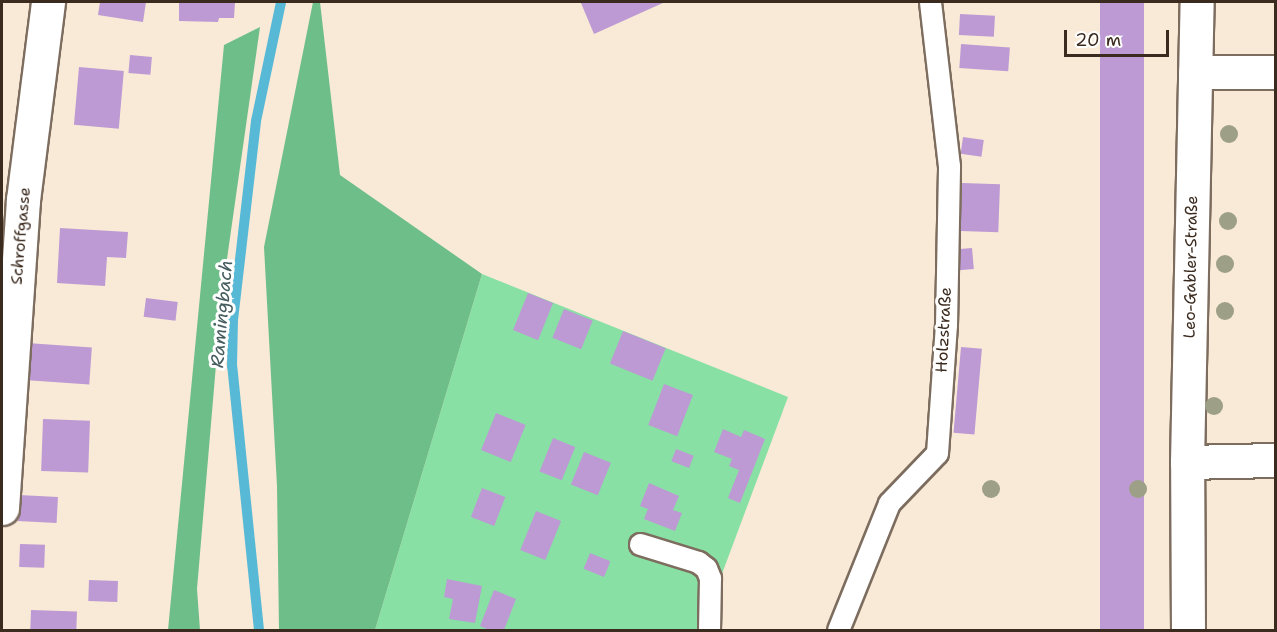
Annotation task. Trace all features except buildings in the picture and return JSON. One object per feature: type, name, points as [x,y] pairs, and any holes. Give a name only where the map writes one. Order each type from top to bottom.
[{"type":"street","name":"Schroffgasse","points":[[2,508],[22,200],[48,2]]},
{"type":"street","name":"Leo-Gabler-Straße","points":[[1188,630],[1187,462],[1197,2]]},
{"type":"street","points":[[1195,72],[1275,72]]},
{"type":"street","points":[[1187,462],[1275,460]]},
{"type":"lane","name":"Holzstraße","points":[[838,630],[889,503],[937,453],[946,325],[949,166],[930,2]]},
{"type":"lane","points":[[640,544],[698,562],[706,568],[710,578],[709,630]]},
{"type":"green space","points":[[313,2],[320,2],[340,175],[482,274],[375,630],[279,630],[277,486],[264,247]]},
{"type":"green space","points":[[260,27],[222,294],[197,589],[200,630],[168,630],[224,45]]},
{"type":"green space","points":[[482,274],[788,397],[701,630],[375,630]]},
{"type":"waterway","name":"Ramingbach","points":[[259,630],[232,366],[233,320],[256,121],[281,2]]}]
